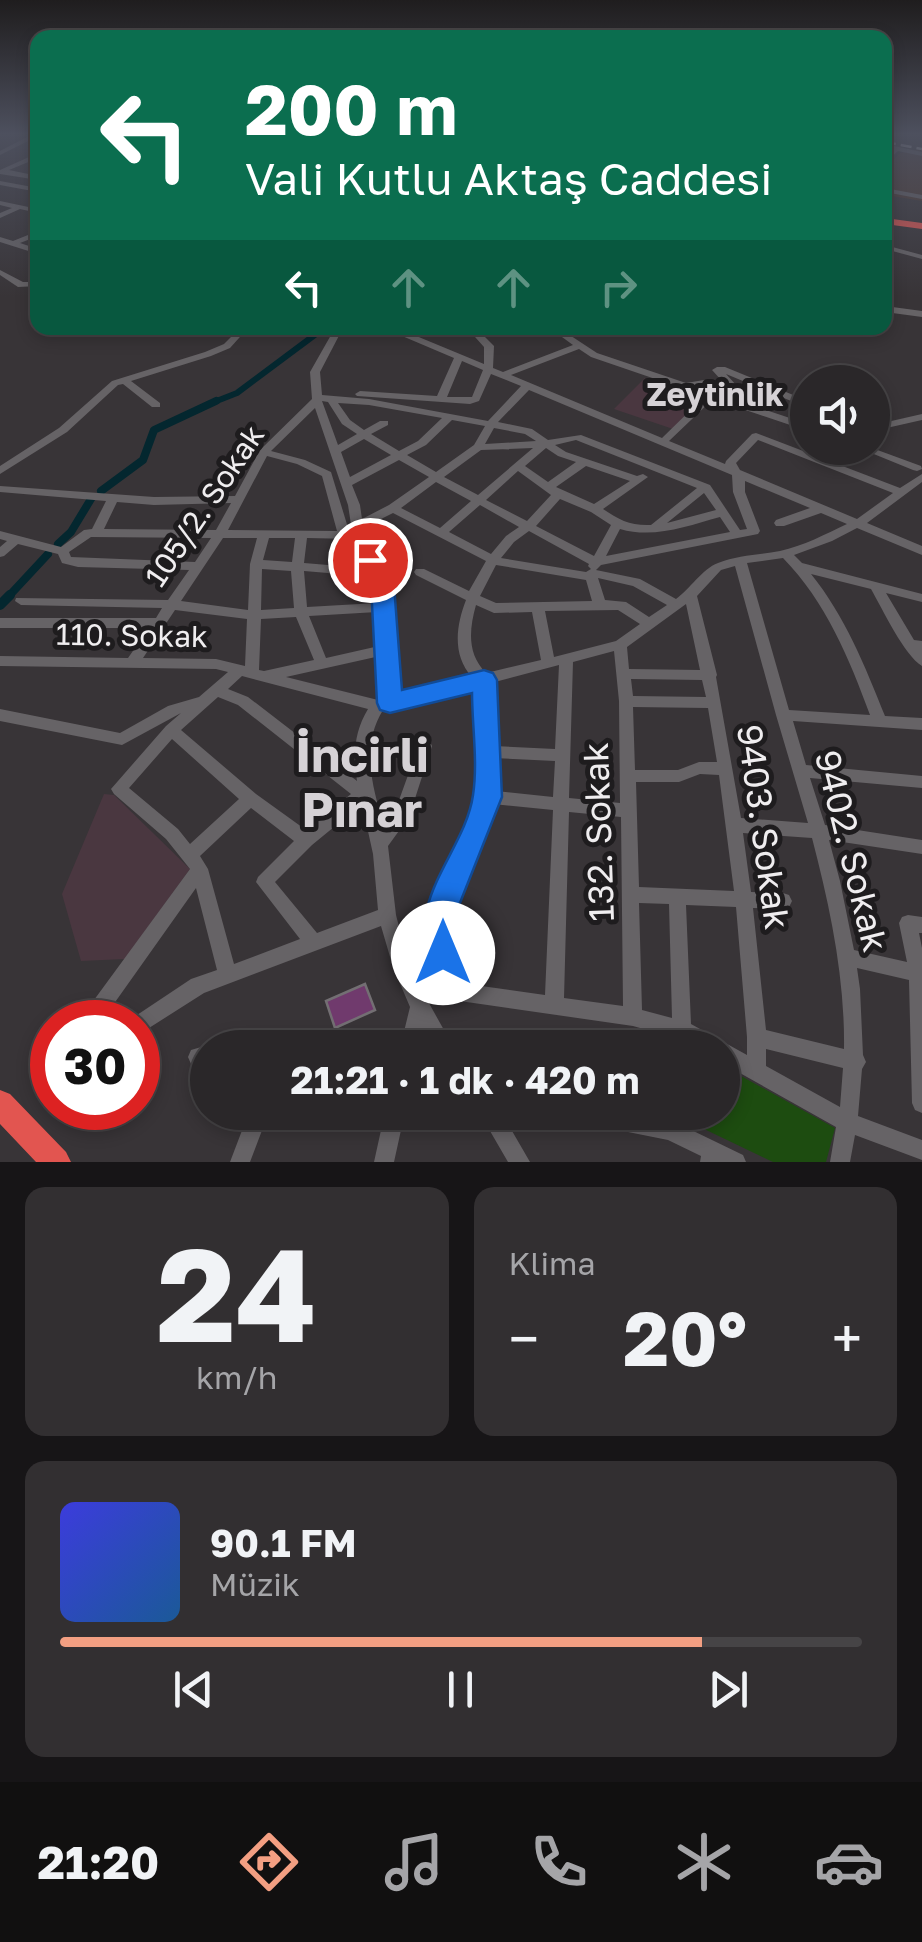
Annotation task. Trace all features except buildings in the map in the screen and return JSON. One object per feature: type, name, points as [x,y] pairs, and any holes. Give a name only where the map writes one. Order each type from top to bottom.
[{"type":"highway","points":[[892,220],[922,224]]},
{"type":"highway","points":[[0,1104],[56,1162]]},
{"type":"street","points":[[892,191],[922,197]]},
{"type":"street","points":[[0,203],[30,209]]},
{"type":"street","points":[[0,216],[19,207]]},
{"type":"street","points":[[14,244],[30,237]]},
{"type":"street","points":[[0,239],[30,249]]},
{"type":"street","points":[[892,250],[922,257]]},
{"type":"street","points":[[0,272],[21,285],[30,284]]},
{"type":"street","points":[[892,311],[922,314]]},
{"type":"street","points":[[0,471],[49,440],[105,388],[208,354],[227,346],[237,335]]},
{"type":"street","name":"105/2. Sokak","points":[[132,663],[220,534],[264,452],[320,397],[315,372],[335,335]]},
{"type":"street","points":[[407,335],[668,438],[922,548]]},
{"type":"street","points":[[417,335],[527,386],[731,466],[820,509],[860,522]]},
{"type":"street","points":[[320,397],[476,399],[488,369],[489,346],[478,335]]},
{"type":"street","points":[[562,335],[577,347],[790,422]]},
{"type":"street","points":[[506,374],[577,347]]},
{"type":"street","points":[[441,398],[459,358]]},
{"type":"street","points":[[684,386],[710,382],[732,386],[717,370],[726,370],[790,398]]},
{"type":"street","points":[[124,379],[156,405]]},
{"type":"street","points":[[0,536],[63,551],[88,533],[353,532],[478,447],[490,424],[527,386]]},
{"type":"street","points":[[668,438],[712,396]]},
{"type":"street","points":[[320,397],[365,435],[529,526],[593,571],[754,531],[739,478],[731,466]]},
{"type":"street","points":[[320,397],[345,484],[353,532]]},
{"type":"street","points":[[380,398],[450,417],[528,430],[544,444],[639,480]]},
{"type":"street","points":[[345,484],[422,442],[450,417]]},
{"type":"street","points":[[891,424],[922,417]]},
{"type":"street","points":[[601,446],[617,421]]},
{"type":"street","points":[[335,450],[384,423]]},
{"type":"street","points":[[731,466],[759,436],[903,490]]},
{"type":"street","points":[[478,447],[544,444],[577,437],[705,487],[738,534]]},
{"type":"street","points":[[440,533],[544,444]]},
{"type":"street","points":[[264,452],[327,474],[382,585],[384,705]]},
{"type":"street","points":[[433,1030],[409,985],[387,915],[380,844],[365,796],[366,722],[384,705],[620,645],[717,568],[740,560],[786,554],[860,522],[903,490],[920,470],[890,458]]},
{"type":"street","points":[[484,680],[470,670],[464,653],[471,599],[504,544],[529,526],[554,490],[585,460]]},
{"type":"street","points":[[518,466],[554,490],[631,530],[654,529],[720,512]]},
{"type":"street","points":[[595,509],[658,468]]},
{"type":"street","points":[[654,529],[705,487]]},
{"type":"street","points":[[0,489],[154,502],[236,499]]},
{"type":"street","points":[[96,534],[112,498]]},
{"type":"street","points":[[392,508],[495,561],[593,571],[682,599]]},
{"type":"street","points":[[780,523],[820,509]]},
{"type":"street","points":[[600,605],[593,571],[617,524]]},
{"type":"street","points":[[252,673],[256,564],[264,535]]},
{"type":"street","points":[[302,535],[296,564],[301,611],[310,642],[322,663]]},
{"type":"street","points":[[0,553],[15,540]]},
{"type":"street","points":[[63,551],[66,560],[78,563],[196,566]]},
{"type":"street","points":[[786,554],[802,567],[855,656],[880,722]]},
{"type":"street","name":"9402. Sokak","points":[[740,560],[802,770],[850,958],[856,1062],[840,1162]]},
{"type":"street","points":[[256,564],[296,564],[382,585]]},
{"type":"street","points":[[802,567],[922,598]]},
{"type":"street","points":[[420,572],[494,608],[622,605],[650,624]]},
{"type":"street","points":[[876,587],[916,645],[922,661]]},
{"type":"street","name":"9403. Sokak","points":[[682,599],[710,674],[736,826],[746,900],[756,1070]]},
{"type":"street","points":[[20,601],[170,604],[252,615],[384,606]]},
{"type":"street","points":[[538,606],[548,663]]},
{"type":"street","points":[[0,623],[156,623]]},
{"type":"street","name":"132. Sokak","points":[[620,645],[626,701],[633,1018]]},
{"type":"street","points":[[0,716],[122,739],[252,673],[386,650]]},
{"type":"street","points":[[554,1006],[566,660]]},
{"type":"street","name":"110. Sokak","points":[[0,661],[216,664],[384,705]]},
{"type":"street","points":[[624,674],[710,674]]},
{"type":"street","points":[[452,988],[443,953],[440,913],[488,797],[484,680]]},
{"type":"street","points":[[212,695],[172,730],[119,789],[172,834],[194,862],[228,976]]},
{"type":"street","points":[[212,695],[243,701],[365,796]]},
{"type":"street","points":[[626,701],[714,703]]},
{"type":"street","points":[[783,715],[922,724]]},
{"type":"street","points":[[172,730],[250,799],[306,840]]},
{"type":"street","points":[[380,844],[401,817],[425,746]]},
{"type":"street","points":[[486,752],[562,756]]},
{"type":"street","points":[[628,776],[679,776],[698,768],[726,770]]},
{"type":"street","points":[[802,770],[922,782]]},
{"type":"street","points":[[314,943],[264,882],[306,840],[365,796]]},
{"type":"street","points":[[488,797],[628,812]]},
{"type":"street","points":[[103,1000],[194,862],[250,799]]},
{"type":"street","points":[[736,826],[818,831],[922,847]]},
{"type":"street","points":[[632,895],[783,900]]},
{"type":"street","points":[[677,897],[684,1030]]},
{"type":"street","points":[[160,1011],[198,986],[387,915]]},
{"type":"street","points":[[922,925],[908,923],[920,973],[922,1103]]},
{"type":"street","points":[[850,958],[920,973]]},
{"type":"street","points":[[409,985],[452,988],[633,1018],[662,1030]]},
{"type":"street","points":[[414,1030],[419,1009]]},
{"type":"street","points":[[757,1037],[856,1062]]},
{"type":"street","points":[[740,1062],[849,1123],[922,1150]]},
{"type":"street","points":[[240,1162],[252,1130]]},
{"type":"street","points":[[384,1162],[392,1130]]},
{"type":"street","points":[[500,1130],[520,1162]]},
{"type":"street","points":[[682,1130],[711,1157],[736,1162]]},
{"type":"shaded area","points":[[892,189],[922,189],[922,201],[892,196]]},
{"type":"shaded area","points":[[645,378],[703,397],[673,429],[614,409]]},
{"type":"shaded area","points":[[104,794],[114,795],[190,869],[125,959],[81,961],[62,894]]},
{"type":"green space","points":[[740,1075],[835,1128],[826,1162],[773,1162],[706,1130],[740,1130]]},
{"type":"waterway","points":[[213,403],[237,393],[315,335]]},
{"type":"waterway","points":[[101,491],[143,460],[154,430],[213,403]]},
{"type":"waterway","points":[[58,544],[71,532],[91,499]]},
{"type":"waterway","points":[[8,597],[48,554]]},
{"type":"waterway","points":[[0,605],[8,597]]},
{"type":"district","name":"Zeytinlik","points":[[715,395]]},
{"type":"district","name":"İncirli Pınar","points":[[362,782]]},
{"type":"route","points":[[370,560],[382,585],[390,703],[484,680],[488,797],[440,913],[443,953]]}]
